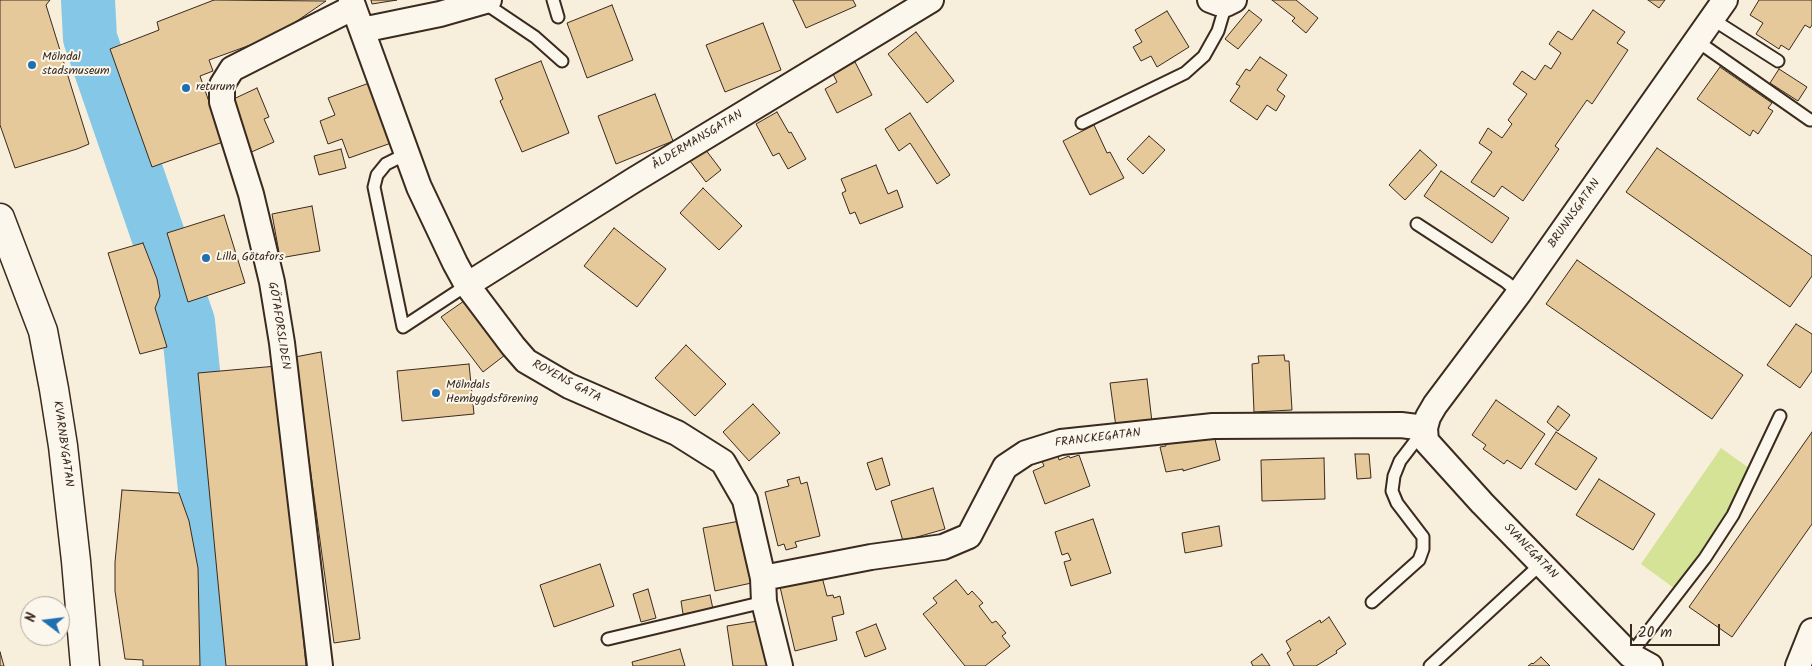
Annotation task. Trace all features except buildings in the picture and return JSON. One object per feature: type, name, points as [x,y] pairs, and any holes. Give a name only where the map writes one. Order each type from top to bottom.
[{"type":"street","name":"ÅLDERMANSGATAN","points":[[467,285],[634,180],[931,0]]},
{"type":"street","name":"BRUNNSGATAN","points":[[1425,428],[1428,417],[1435,405],[1519,293],[1725,0]]},
{"type":"street","points":[[362,30],[440,14],[486,1]]},
{"type":"street","name":"ROYENS GATA","points":[[352,4],[408,153],[419,188],[467,285],[526,361],[569,386],[677,433],[722,462],[745,500],[763,578],[764,602],[780,666]]},
{"type":"street","name":"GÖTAFORSLIDEN","points":[[320,666],[282,343],[274,291],[251,194],[222,102],[222,86],[232,70],[352,4]]},
{"type":"street","name":"KVARNBYGATAN","points":[[1,224],[43,331],[63,446],[85,666]]},
{"type":"street","name":"FRANCKEGATAN","points":[[763,578],[871,556],[943,547],[969,536],[1005,467],[1026,453],[1060,442],[1213,426],[1269,424],[1401,425],[1425,428]]},
{"type":"street","name":"SVANEGATAN","points":[[1425,428],[1426,441],[1432,449],[1541,564],[1640,660]]},
{"type":"street","points":[[1798,666],[1812,631]]},
{"type":"lane","points":[[553,0],[558,17]]},
{"type":"lane","points":[[486,1],[535,37],[562,61]]},
{"type":"lane","points":[[1082,123],[1185,73],[1204,56],[1218,31],[1224,1]]},
{"type":"lane","points":[[1712,19],[1778,61]]},
{"type":"lane","points":[[1697,41],[1810,120]]},
{"type":"lane","points":[[408,153],[386,164],[378,175],[374,187],[403,327],[467,285]]},
{"type":"lane","points":[[1417,224],[1506,282],[1519,293]]},
{"type":"lane","points":[[1640,660],[1733,515],[1780,416]]},
{"type":"lane","points":[[1372,602],[1419,560],[1423,549],[1423,537],[1396,503],[1392,491],[1394,476],[1400,462],[1425,428]]},
{"type":"lane","points":[[1430,666],[1541,564]]},
{"type":"lane","points":[[608,639],[764,602]]},
{"type":"green space","points":[[1721,448],[1749,468],[1727,515],[1674,588],[1641,564]]},
{"type":"waterway","points":[[88,0],[90,38],[188,322],[209,529],[210,666]]},
{"type":"place","name":"Mölndal stadsmuseum","points":[[32,65]]},
{"type":"place","name":"returum","points":[[186,88]]},
{"type":"place","name":"Lilla Götafors","points":[[206,258]]},
{"type":"place","name":"Mölndals Hembygdsförening","points":[[436,393]]}]
